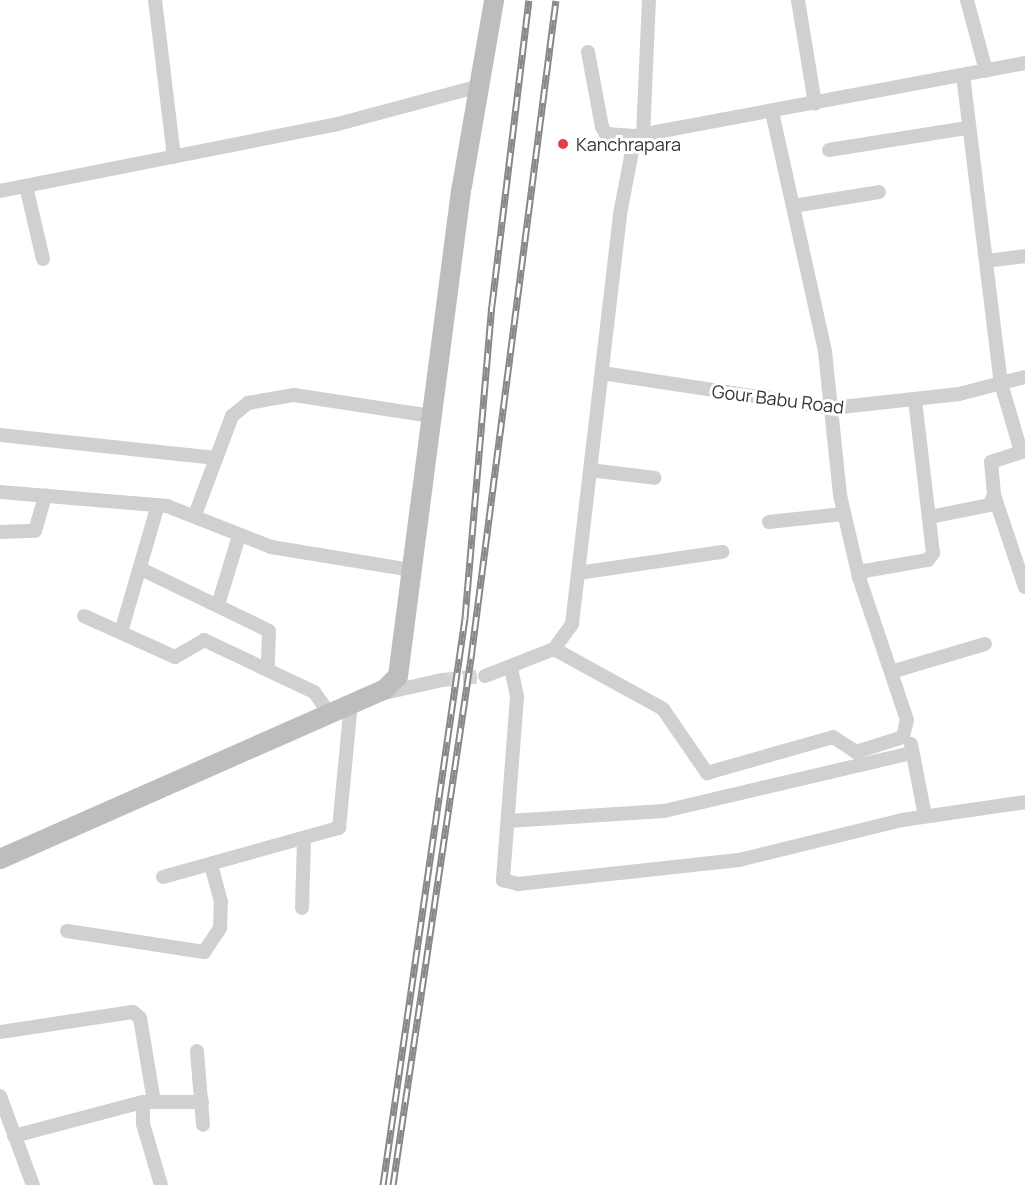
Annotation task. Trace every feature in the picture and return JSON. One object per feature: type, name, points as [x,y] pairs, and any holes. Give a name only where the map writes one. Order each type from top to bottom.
[{"type":"street","points":[[155,0],[174,157]]},
{"type":"street","points":[[0,859],[359,700],[398,676],[462,186],[494,0]]},
{"type":"street","points":[[485,676],[511,668],[554,649],[572,624],[620,214],[639,136],[649,0]]},
{"type":"street","points":[[798,0],[815,104]]},
{"type":"street","points":[[967,0],[986,71]]},
{"type":"street","points":[[588,52],[602,127],[606,134],[639,136],[1025,63]]},
{"type":"street","points":[[963,75],[967,128],[1001,383],[1023,451],[991,462],[994,495],[1025,587]]},
{"type":"street","points":[[0,191],[334,125],[480,86]]},
{"type":"street","points":[[772,112],[793,206],[832,408],[843,514],[859,577],[908,730],[925,816]]},
{"type":"street","points":[[829,150],[967,128]]},
{"type":"street","points":[[26,186],[43,259]]},
{"type":"street","points":[[793,206],[879,192]]},
{"type":"street","points":[[986,261],[1025,256]]},
{"type":"street","name":"Gour Babu Road","points":[[602,373],[832,408],[915,400],[1025,377]]},
{"type":"street","points":[[195,515],[216,458],[238,409],[281,396],[431,417]]},
{"type":"street","points":[[859,577],[864,572],[928,560],[934,548],[915,400]]},
{"type":"street","points":[[0,435],[216,458]]},
{"type":"street","points":[[590,470],[655,478]]},
{"type":"street","points":[[0,492],[158,505],[195,515],[239,536],[299,554],[412,570]]},
{"type":"street","points":[[0,532],[35,531],[45,495]]},
{"type":"street","points":[[930,517],[983,507],[994,495]]},
{"type":"street","points":[[121,633],[158,505]]},
{"type":"street","points":[[769,522],[843,514]]},
{"type":"street","points":[[218,605],[239,536]]},
{"type":"street","points":[[578,573],[722,552]]},
{"type":"street","points":[[141,569],[269,631],[268,669]]},
{"type":"street","points":[[84,616],[175,657],[204,640],[314,692],[329,713]]},
{"type":"street","points":[[891,672],[985,644]]},
{"type":"street","points":[[554,649],[663,709],[707,773],[833,737],[851,751],[863,752],[903,737],[908,730]]},
{"type":"street","points":[[511,668],[517,697],[503,880],[518,884],[739,860],[925,816],[1025,802]]},
{"type":"street","points":[[359,700],[442,680]]},
{"type":"street","points":[[163,878],[304,840],[342,825],[359,700]]},
{"type":"street","points":[[508,821],[664,811],[912,753]]},
{"type":"street","points":[[302,908],[304,840]]},
{"type":"street","points":[[67,931],[204,952],[220,928],[221,902],[211,865]]},
{"type":"street","points":[[0,1032],[133,1012],[140,1018],[149,1102],[143,1124],[161,1185]]},
{"type":"street","points":[[197,1051],[203,1125]]},
{"type":"street","points":[[0,1096],[33,1185]]},
{"type":"street","points":[[14,1136],[149,1102],[202,1102]]},
{"type":"tunnel","points":[[442,680],[485,676]]},
{"type":"railway","points":[[383,1185],[465,618],[492,305],[529,0]]},
{"type":"railway","points":[[393,1185],[471,658],[556,0]]},
{"type":"place","name":"Kanchrapara","points":[[563,144]]}]
